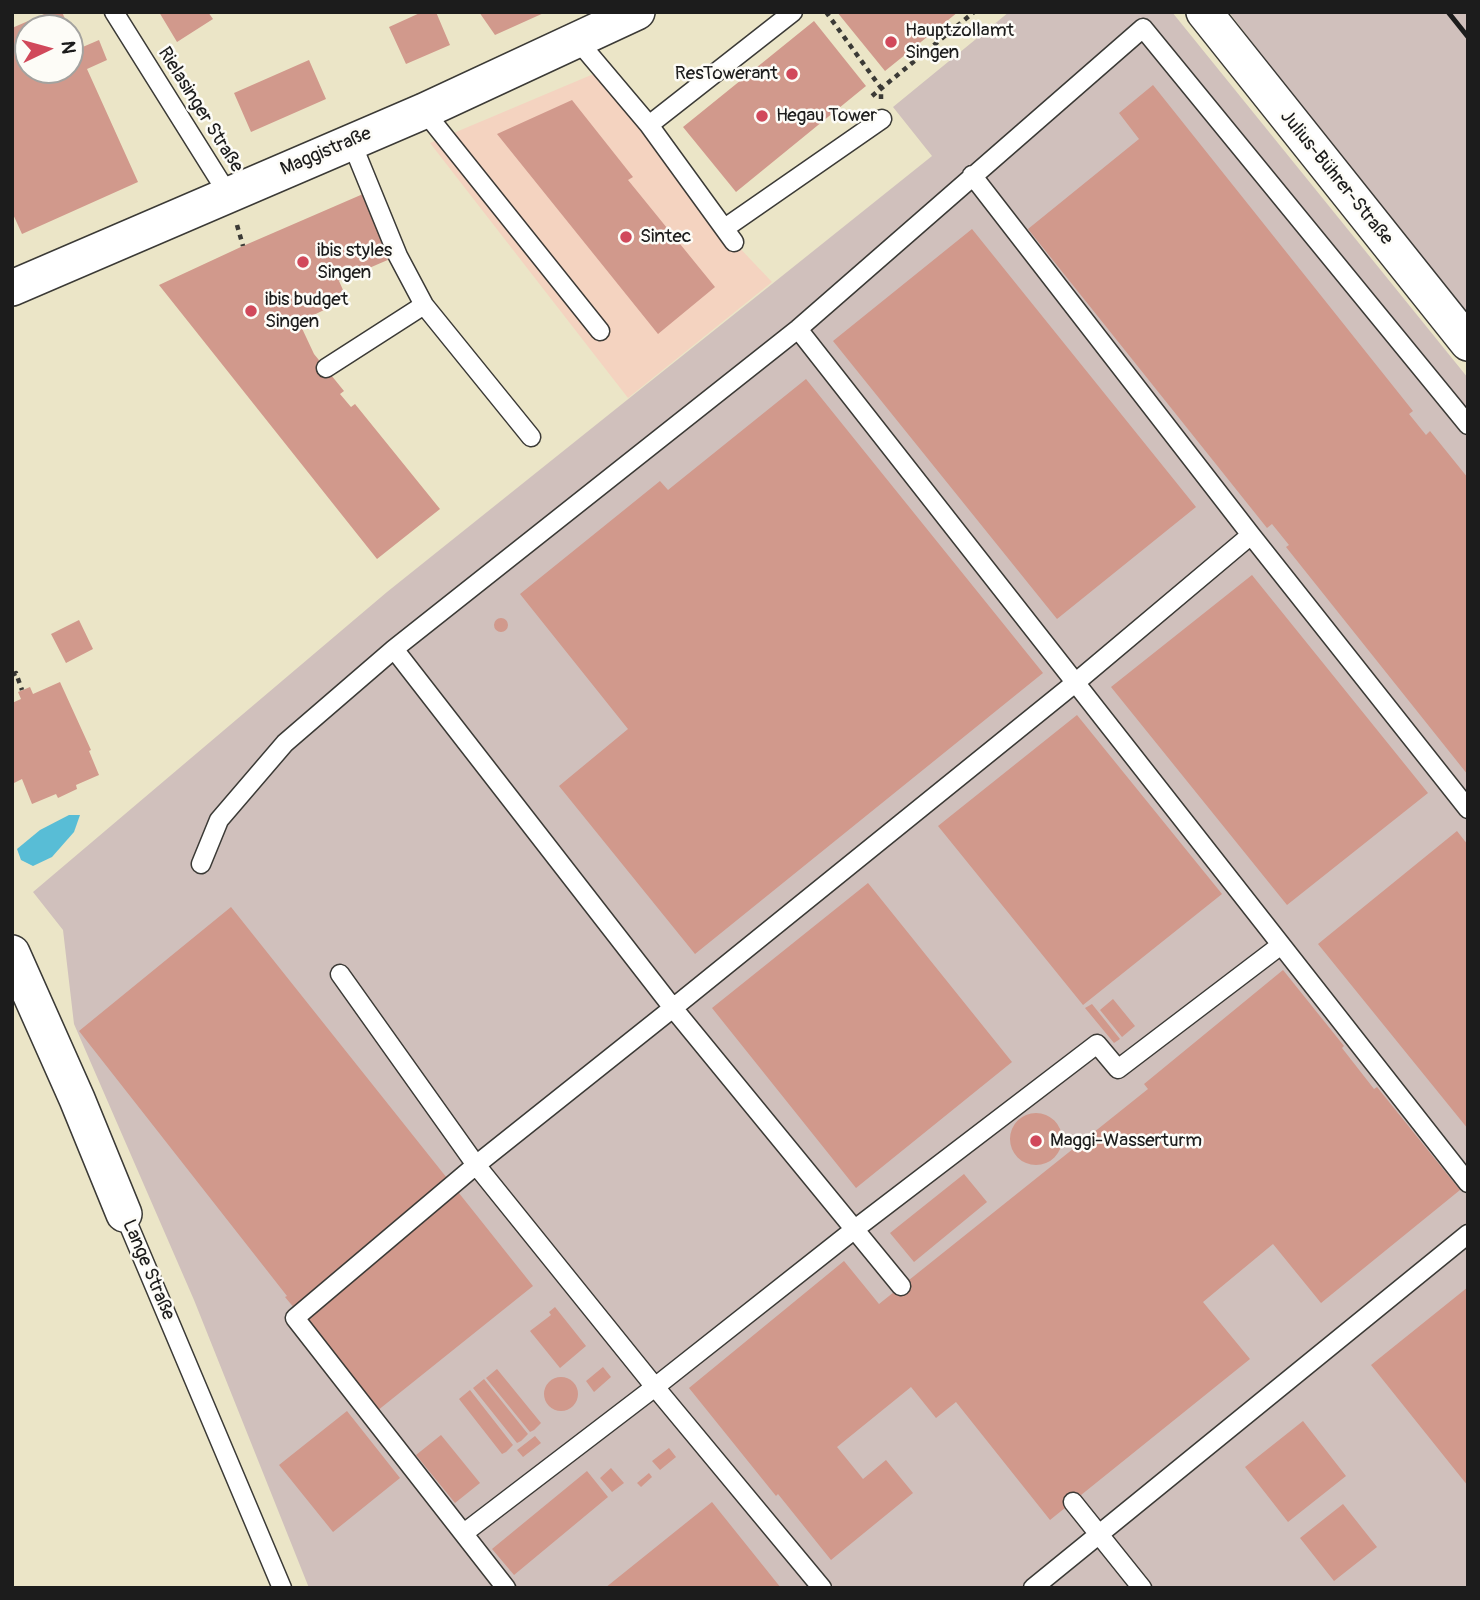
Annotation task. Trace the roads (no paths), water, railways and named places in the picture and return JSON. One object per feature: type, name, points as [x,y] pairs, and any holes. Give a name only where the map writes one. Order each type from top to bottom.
[{"type":"street","name":"Maggistraße","points":[[12,288],[424,111],[637,12]]},
{"type":"street","name":"Julius-Bührer-Straße","points":[[1204,12],[1468,343]]},
{"type":"street","name":"Lange Straße","points":[[12,953],[77,1099],[124,1214]]},
{"type":"lane","name":"Rielasinger Straße","points":[[114,12],[228,194]]},
{"type":"lane","points":[[649,125],[793,12]]},
{"type":"lane","points":[[201,864],[219,820],[285,743],[394,649],[798,329],[1143,28],[1468,425]]},
{"type":"lane","points":[[578,41],[649,125],[730,235],[882,119]]},
{"type":"lane","points":[[424,111],[600,331]]},
{"type":"lane","points":[[351,141],[398,256],[424,305],[531,437]]},
{"type":"lane","points":[[972,175],[1468,810]]},
{"type":"lane","points":[[326,368],[424,305]]},
{"type":"lane","points":[[798,329],[1468,1183]]},
{"type":"lane","points":[[506,1588],[295,1318],[476,1165],[1075,683],[1251,535]]},
{"type":"lane","points":[[394,649],[673,1008],[901,1286]]},
{"type":"lane","points":[[464,1533],[655,1387],[855,1228],[1097,1044],[1118,1069],[1281,945]]},
{"type":"lane","points":[[340,974],[476,1165],[822,1588]]},
{"type":"lane","name":"Lange Straße","points":[[124,1214],[282,1588]]},
{"type":"lane","points":[[1033,1588],[1468,1234]]},
{"type":"lane","points":[[1073,1502],[1142,1588]]},
{"type":"water","points":[[69,815],[80,815],[74,832],[52,857],[33,866],[21,860],[17,849],[40,830]]},
{"type":"railway","points":[[1448,12],[1468,37]]},
{"type":"place","name":"Hauptzollamt Singen","points":[[891,42]]},
{"type":"place","name":"ResTowerant","points":[[792,74]]},
{"type":"place","name":"Hegau Tower","points":[[762,116]]},
{"type":"place","name":"Sintec","points":[[626,237]]},
{"type":"place","name":"ibis styles Singen","points":[[303,262]]},
{"type":"place","name":"ibis budget Singen","points":[[251,311]]},
{"type":"place","name":"Maggi-Wasserturm","points":[[1036,1141]]}]
